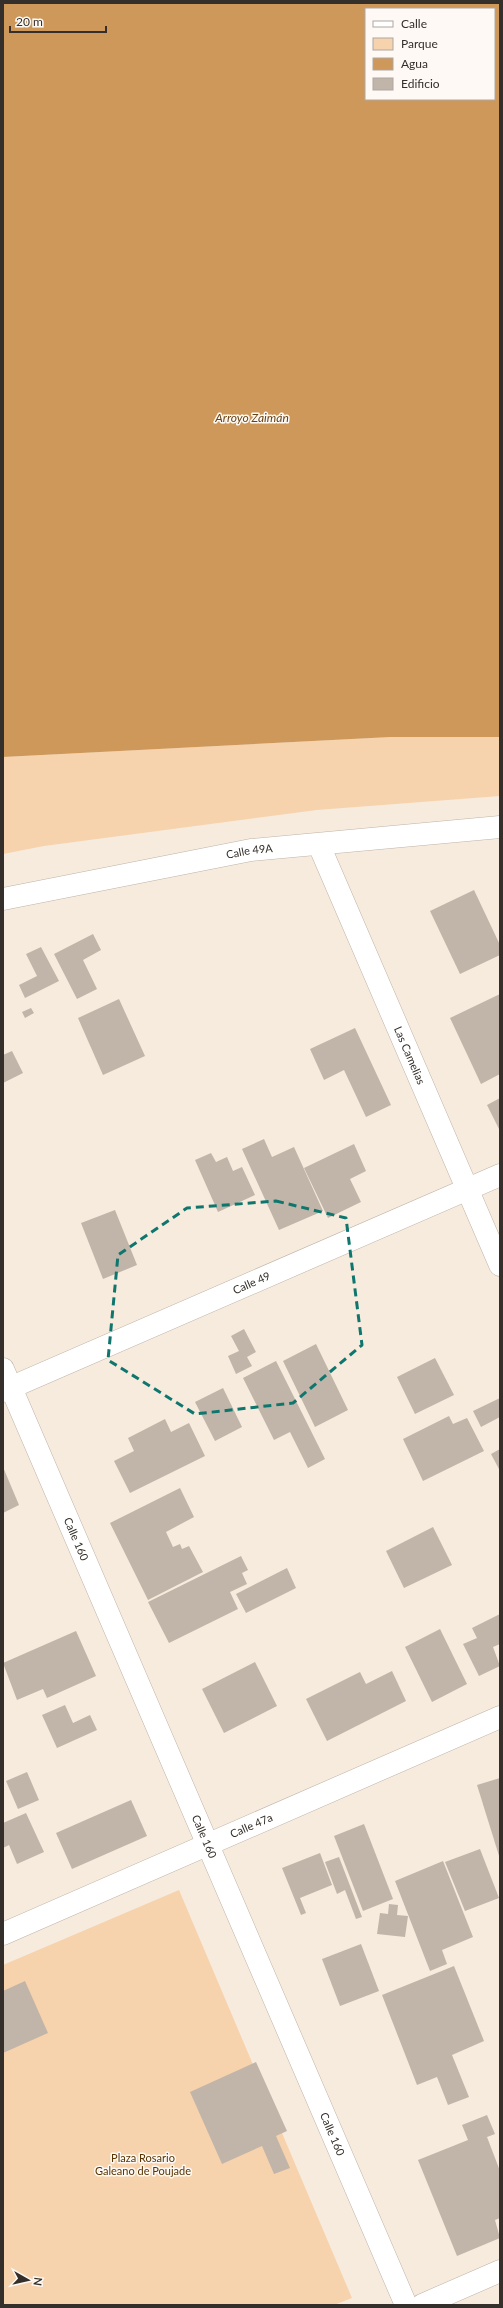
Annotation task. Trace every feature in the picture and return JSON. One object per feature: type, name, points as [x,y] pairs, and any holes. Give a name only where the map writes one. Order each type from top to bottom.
[{"type":"street","name":"Calle 49A","points":[[3,899],[251,850],[319,845],[500,827]]},
{"type":"street","name":"Las Camelias","points":[[319,845],[500,1265]]},
{"type":"street","name":"Calle 49","points":[[6,1383],[500,1175]]},
{"type":"street","name":"Calle 160","points":[[6,1383],[208,1845],[406,2305]]},
{"type":"street","name":"Calle 47a","points":[[3,1934],[500,1717]]},
{"type":"street","points":[[422,2305],[500,2271]]},
{"type":"highlighted area","points":[[276,1201],[346,1218],[362,1345],[293,1403],[195,1414],[108,1360],[118,1255],[187,1208]]},
{"type":"green space","points":[[391,737],[500,737],[500,796],[317,810],[44,846],[3,854],[3,757]]},
{"type":"green space","name":"Plaza Rosario Galeano de Poujade","points":[[179,1890],[352,2298],[334,2305],[3,2305],[3,1965]]},
{"type":"water","name":"Arroyo Zaimán","points":[[3,3],[500,3],[500,737],[391,737],[3,757]]},
{"type":"building","points":[[474,890],[500,945],[500,955],[460,974],[430,911]]},
{"type":"building","points":[[93,934],[101,950],[83,960],[97,989],[77,999],[54,954]]},
{"type":"building","points":[[41,947],[59,981],[25,998],[19,985],[37,976],[26,954]]},
{"type":"building","points":[[500,994],[500,1074],[481,1084],[450,1018]]},
{"type":"building","points":[[119,999],[145,1056],[103,1075],[78,1018]]},
{"type":"building","points":[[31,1008],[34,1013],[25,1018],[22,1012]]},
{"type":"building","points":[[355,1028],[391,1105],[366,1117],[344,1070],[324,1080],[310,1049]]},
{"type":"building","points":[[12,1051],[23,1073],[3,1083],[3,1055]]},
{"type":"building","points":[[500,1098],[500,1131],[487,1105]]},
{"type":"building","points":[[264,1139],[272,1157],[294,1147],[323,1211],[279,1230],[242,1149]]},
{"type":"building","points":[[354,1144],[366,1171],[350,1179],[361,1202],[328,1218],[304,1168]]},
{"type":"building","points":[[211,1153],[216,1162],[227,1157],[233,1171],[242,1167],[255,1195],[218,1212],[195,1160]]},
{"type":"building","points":[[115,1210],[137,1265],[103,1279],[81,1223]]},
{"type":"building","points":[[244,1329],[256,1352],[247,1357],[252,1366],[236,1374],[228,1356],[239,1351],[231,1336]]},
{"type":"building","points":[[316,1344],[348,1410],[315,1427],[283,1361]]},
{"type":"building","points":[[435,1358],[454,1395],[415,1414],[397,1377]]},
{"type":"building","points":[[276,1361],[325,1459],[308,1468],[290,1432],[274,1440],[243,1378]]},
{"type":"building","points":[[223,1388],[242,1427],[215,1441],[195,1402]]},
{"type":"building","points":[[500,1398],[500,1417],[481,1427],[473,1411]]},
{"type":"building","points":[[449,1416],[453,1424],[467,1418],[484,1451],[423,1481],[403,1439]]},
{"type":"building","points":[[165,1419],[171,1432],[189,1423],[205,1456],[130,1493],[114,1461],[134,1451],[128,1438]]},
{"type":"building","points":[[500,1449],[500,1471],[491,1454]]},
{"type":"building","points":[[3,1467],[19,1505],[3,1513]]},
{"type":"building","points":[[180,1488],[194,1517],[166,1532],[173,1547],[180,1544],[182,1549],[189,1546],[203,1572],[148,1600],[110,1523]]},
{"type":"building","points":[[433,1527],[452,1565],[404,1588],[386,1551]]},
{"type":"building","points":[[241,1556],[248,1570],[242,1573],[247,1584],[230,1592],[238,1609],[169,1643],[148,1602]]},
{"type":"building","points":[[287,1568],[296,1588],[246,1613],[236,1594]]},
{"type":"building","points":[[500,1614],[500,1644],[493,1647],[500,1666],[479,1676],[463,1644],[477,1638],[472,1628]]},
{"type":"building","points":[[440,1629],[467,1684],[432,1702],[405,1647]]},
{"type":"building","points":[[76,1631],[96,1676],[47,1698],[43,1689],[17,1700],[3,1663]]},
{"type":"building","points":[[255,1662],[277,1706],[224,1733],[202,1689]]},
{"type":"building","points":[[392,1671],[406,1701],[327,1741],[306,1699],[360,1672],[366,1684]]},
{"type":"building","points":[[65,1705],[73,1723],[90,1715],[97,1730],[57,1748],[42,1715]]},
{"type":"building","points":[[27,1772],[39,1800],[18,1809],[6,1781]]},
{"type":"building","points":[[500,1778],[500,1859],[477,1785]]},
{"type":"building","points":[[131,1800],[147,1836],[72,1869],[56,1833]]},
{"type":"building","points":[[26,1813],[44,1852],[17,1864],[9,1845],[3,1848],[3,1823]]},
{"type":"building","points":[[364,1824],[393,1899],[363,1911],[334,1836]]},
{"type":"building","points":[[480,1849],[499,1898],[465,1911],[445,1862]]},
{"type":"building","points":[[320,1853],[332,1885],[300,1898],[306,1913],[301,1915],[282,1868]]},
{"type":"building","points":[[339,1857],[362,1917],[356,1919],[345,1890],[337,1894],[325,1862]]},
{"type":"building","points":[[443,1861],[473,1937],[442,1950],[447,1964],[430,1971],[395,1881]]},
{"type":"building","points":[[389,1904],[398,1905],[397,1915],[408,1916],[405,1937],[377,1934],[380,1913],[388,1914]]},
{"type":"building","points":[[361,1944],[379,1991],[340,2006],[322,1959]]},
{"type":"building","points":[[454,1966],[484,2041],[452,2055],[469,2097],[448,2105],[437,2077],[417,2085],[382,1995]]},
{"type":"building","points":[[25,1981],[48,2033],[3,2053],[3,1991]]},
{"type":"building","points":[[256,2062],[287,2131],[276,2136],[290,2168],[274,2174],[262,2146],[222,2164],[190,2092]]},
{"type":"building","points":[[487,2115],[495,2134],[487,2137],[500,2171],[500,2218],[495,2220],[500,2238],[457,2256],[418,2160],[468,2140],[462,2125]]}]
